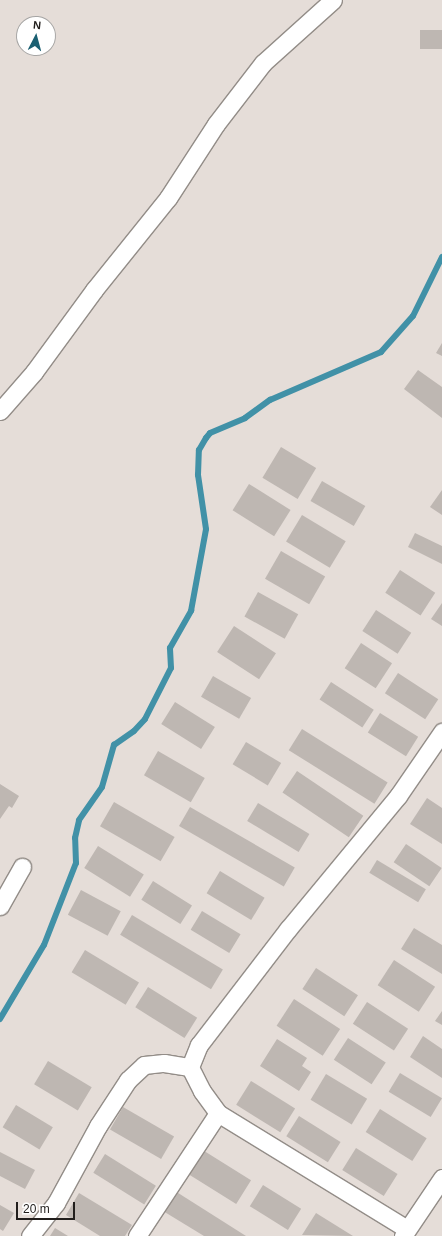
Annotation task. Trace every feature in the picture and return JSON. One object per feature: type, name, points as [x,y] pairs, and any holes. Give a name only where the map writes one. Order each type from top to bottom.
[{"type":"street","points":[[0,411],[34,372],[94,290],[168,198],[216,124],[262,63],[333,0]]},
{"type":"street","points":[[442,732],[398,796],[288,929],[199,1045],[190,1067],[202,1091],[218,1113],[405,1233],[442,1178]]},
{"type":"street","points":[[0,906],[22,867]]},
{"type":"street","points":[[30,1236],[56,1203],[98,1126],[128,1080],[144,1065],[164,1062],[190,1067]]},
{"type":"street","points":[[137,1236],[218,1113]]},
{"type":"building","points":[[420,30],[442,30],[442,49],[420,49]]},
{"type":"building","points":[[442,343],[442,356],[436,353]]},
{"type":"building","points":[[418,370],[442,387],[442,418],[404,389]]},
{"type":"building","points":[[281,447],[316,468],[298,499],[262,478]]},
{"type":"building","points":[[322,481],[365,506],[354,526],[310,501]]},
{"type":"building","points":[[249,484],[291,510],[274,536],[233,510]]},
{"type":"building","points":[[442,490],[442,515],[430,507]]},
{"type":"building","points":[[302,515],[346,541],[330,568],[286,542]]},
{"type":"building","points":[[415,533],[442,546],[442,564],[408,547]]},
{"type":"building","points":[[281,551],[325,576],[309,604],[265,579]]},
{"type":"building","points":[[400,570],[435,593],[421,616],[385,593]]},
{"type":"building","points":[[258,592],[298,614],[285,639],[244,616]]},
{"type":"building","points":[[442,603],[442,626],[431,619]]},
{"type":"building","points":[[376,610],[411,633],[398,654],[362,631]]},
{"type":"building","points":[[234,626],[276,653],[259,679],[217,652]]},
{"type":"building","points":[[361,643],[392,663],[376,688],[345,668]]},
{"type":"building","points":[[398,673],[438,699],[425,719],[385,693]]},
{"type":"building","points":[[213,676],[251,698],[239,719],[201,697]]},
{"type":"building","points":[[331,682],[374,710],[362,727],[320,700]]},
{"type":"building","points":[[175,702],[215,727],[201,749],[161,724]]},
{"type":"building","points":[[380,713],[418,737],[406,756],[368,733]]},
{"type":"building","points":[[302,729],[388,783],[374,804],[289,750]]},
{"type":"building","points":[[246,742],[281,763],[268,785],[233,764]]},
{"type":"building","points":[[158,751],[205,778],[191,802],[144,775]]},
{"type":"building","points":[[297,771],[363,816],[349,837],[282,793]]},
{"type":"building","points":[[0,784],[19,796],[12,808],[9,806],[0,819]]},
{"type":"building","points":[[427,798],[442,808],[442,844],[410,824]]},
{"type":"building","points":[[114,802],[175,837],[161,861],[100,826]]},
{"type":"building","points":[[258,803],[309,834],[299,852],[247,821]]},
{"type":"building","points":[[190,807],[295,868],[284,887],[179,826]]},
{"type":"building","points":[[406,844],[442,868],[429,886],[394,862]]},
{"type":"building","points":[[98,846],[144,875],[130,897],[84,868]]},
{"type":"building","points":[[377,860],[426,889],[418,902],[369,873]]},
{"type":"building","points":[[220,871],[265,898],[251,920],[207,893]]},
{"type":"building","points":[[153,881],[192,905],[180,924],[141,900]]},
{"type":"building","points":[[81,890],[121,911],[108,936],[68,915]]},
{"type":"building","points":[[202,911],[241,934],[229,953],[191,930]]},
{"type":"building","points":[[132,915],[223,970],[211,989],[120,935]]},
{"type":"building","points":[[414,928],[442,945],[442,974],[401,949]]},
{"type":"building","points":[[85,950],[139,982],[126,1005],[72,972]]},
{"type":"building","points":[[394,960],[435,987],[419,1012],[378,985]]},
{"type":"building","points":[[316,968],[358,995],[344,1016],[302,989]]},
{"type":"building","points":[[148,987],[197,1018],[184,1038],[135,1007]]},
{"type":"building","points":[[294,999],[340,1029],[323,1056],[277,1026]]},
{"type":"building","points":[[367,1002],[408,1029],[394,1050],[353,1024]]},
{"type":"building","points":[[442,1011],[442,1025],[435,1021]]},
{"type":"building","points":[[423,1036],[442,1049],[442,1078],[410,1057]]},
{"type":"building","points":[[348,1038],[386,1063],[372,1084],[334,1060]]},
{"type":"building","points":[[277,1039],[307,1058],[302,1066],[311,1072],[299,1091],[260,1066]]},
{"type":"building","points":[[48,1061],[92,1087],[78,1110],[34,1084]]},
{"type":"building","points":[[400,1073],[442,1098],[431,1117],[389,1092]]},
{"type":"building","points":[[326,1074],[367,1099],[352,1124],[311,1100]]},
{"type":"building","points":[[251,1081],[295,1109],[280,1132],[236,1105]]},
{"type":"building","points":[[16,1105],[53,1127],[39,1149],[3,1127]]},
{"type":"building","points":[[123,1107],[174,1136],[161,1159],[110,1130]]},
{"type":"building","points":[[380,1109],[427,1138],[412,1161],[366,1132]]},
{"type":"building","points":[[299,1116],[341,1142],[328,1162],[286,1136]]},
{"type":"building","points":[[356,1148],[398,1174],[384,1196],[342,1170]]},
{"type":"building","points":[[201,1149],[251,1180],[236,1204],[186,1173]]},
{"type":"building","points":[[0,1152],[35,1170],[25,1189],[0,1176]]},
{"type":"building","points":[[105,1154],[156,1186],[144,1204],[93,1173]]},
{"type":"building","points":[[263,1185],[301,1209],[288,1230],[250,1206]]},
{"type":"building","points":[[175,1191],[246,1236],[204,1236],[163,1211]]},
{"type":"building","points":[[79,1193],[132,1225],[125,1236],[100,1236],[66,1215]]},
{"type":"building","points":[[0,1205],[14,1213],[3,1231],[0,1229]]},
{"type":"building","points":[[316,1213],[353,1236],[302,1235]]},
{"type":"building","points":[[55,1228],[68,1236],[50,1236]]},
{"type":"waterway","points":[[0,1019],[44,945],[76,863],[75,838],[79,820],[102,787],[114,745],[134,731],[145,719],[171,668],[170,648],[191,611],[206,529],[198,475],[199,450],[210,433],[245,418],[270,400],[381,352],[413,316],[442,257]]}]
